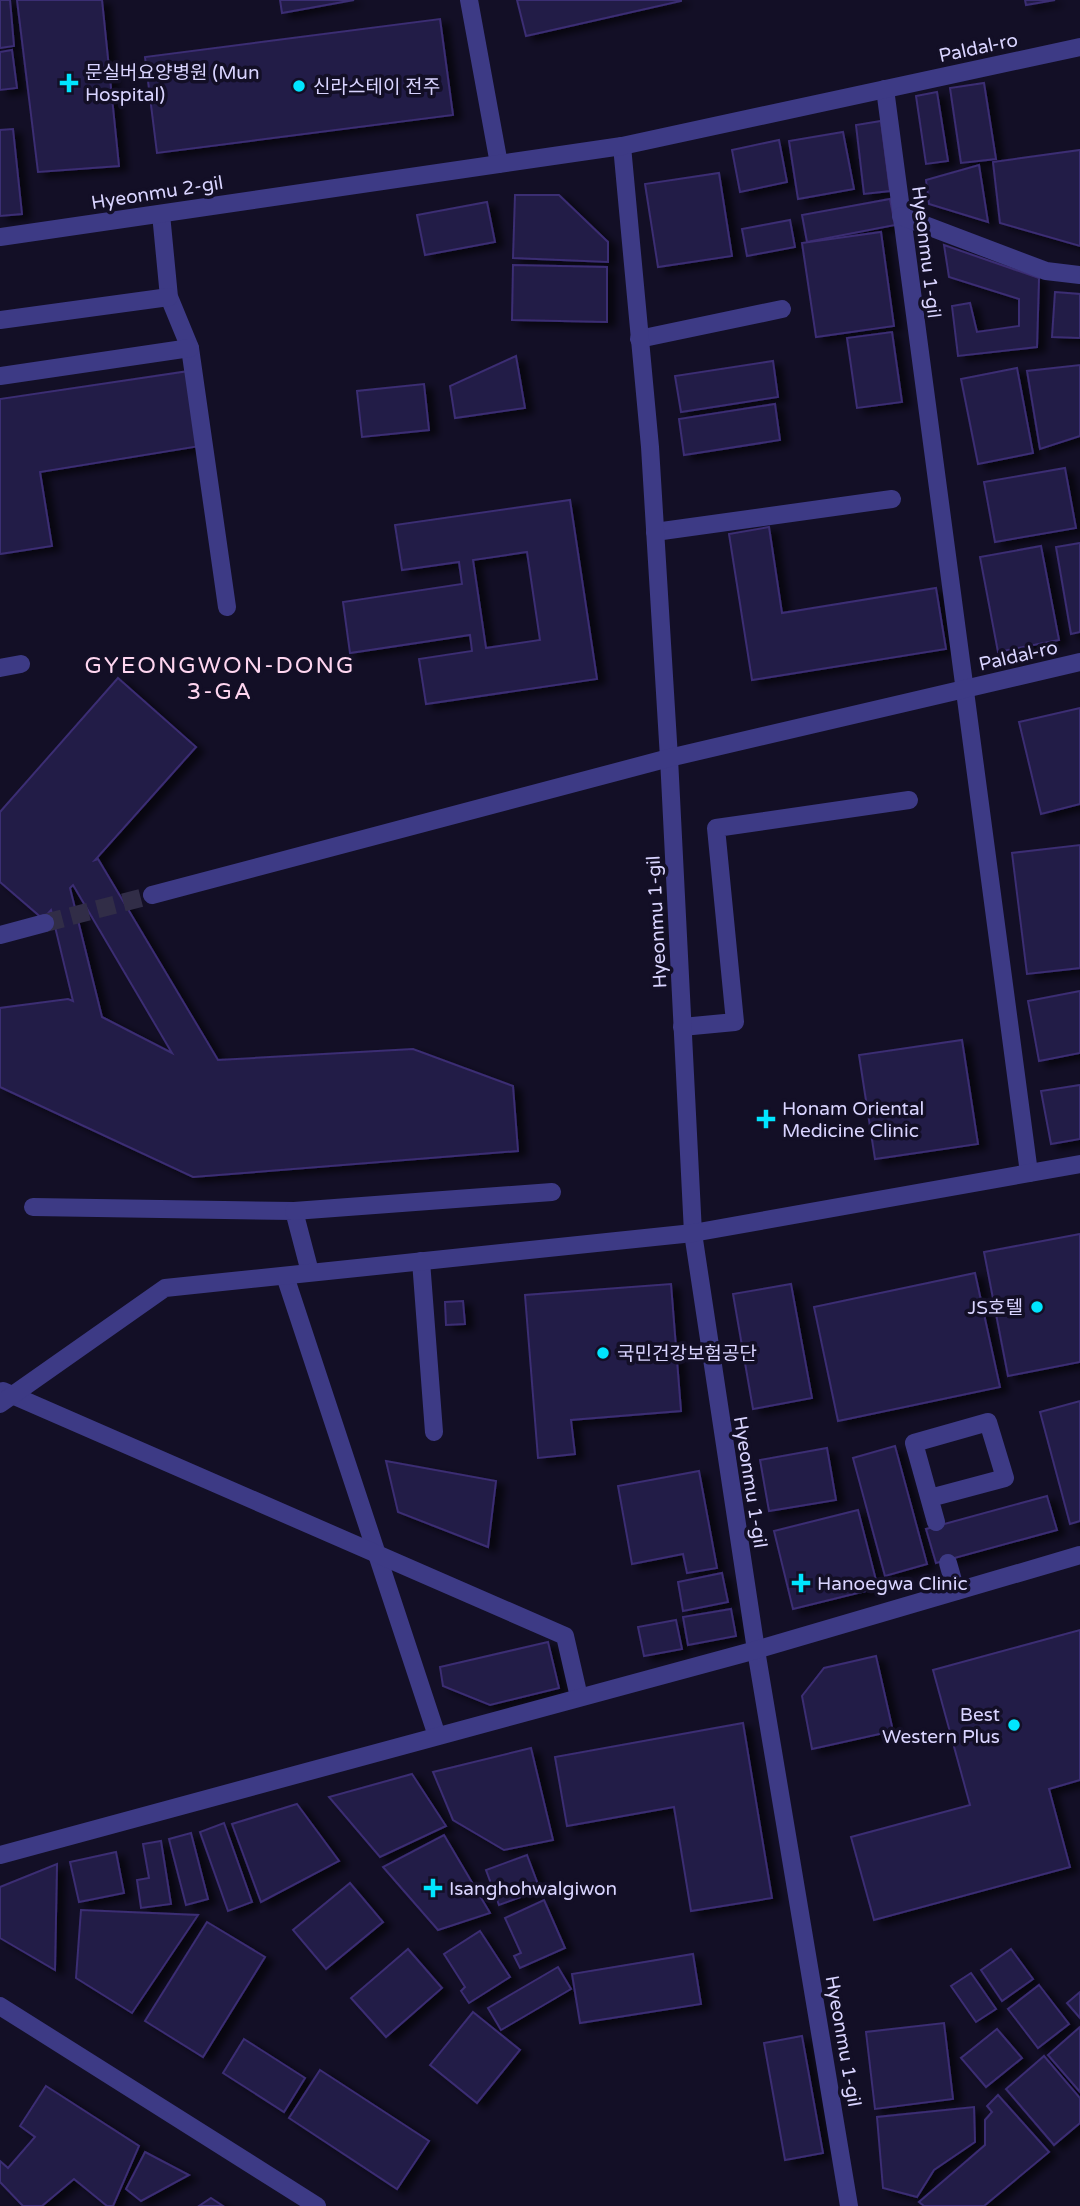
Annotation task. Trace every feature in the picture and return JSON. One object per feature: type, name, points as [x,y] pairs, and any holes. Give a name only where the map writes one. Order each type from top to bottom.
[{"type":"street","points":[[469,0],[499,164],[622,146],[886,89]]},
{"type":"street","name":"Paldal-ro","points":[[886,89],[1080,47]]},
{"type":"street","name":"Hyeonmu 1-gil","points":[[886,89],[1029,1173]]},
{"type":"street","name":"Hyeonmu 1-gil","points":[[622,146],[655,532],[693,1233],[755,1650],[849,2206]]},
{"type":"street","name":"Hyeonmu 2-gil","points":[[0,237],[499,164]]},
{"type":"street","points":[[161,214],[169,297],[191,348],[227,607]]},
{"type":"street","points":[[901,216],[1046,271],[1080,275]]},
{"type":"street","points":[[0,320],[169,297]]},
{"type":"street","points":[[639,339],[782,309]]},
{"type":"street","points":[[0,376],[191,348]]},
{"type":"street","points":[[655,532],[892,499]]},
{"type":"street","name":"Paldal-ro","points":[[965,689],[1080,662]]},
{"type":"street","points":[[0,667],[21,664]]},
{"type":"street","points":[[152,895],[669,758],[965,689]]},
{"type":"street","points":[[682,1027],[736,1022],[716,828],[909,800]]},
{"type":"street","points":[[0,935],[45,923]]},
{"type":"street","points":[[3,1396],[165,1288],[693,1233],[1080,1164]]},
{"type":"street","points":[[33,1207],[294,1212],[552,1192]]},
{"type":"street","points":[[294,1212],[310,1272]]},
{"type":"street","points":[[421,1261],[434,1432]]},
{"type":"street","points":[[285,1276],[437,1736]]},
{"type":"street","points":[[3,1396],[565,1636],[579,1697]]},
{"type":"street","points":[[930,1499],[1004,1478],[988,1422],[914,1443],[936,1522]]},
{"type":"street","points":[[0,1855],[755,1650],[1080,1555]]},
{"type":"street","points":[[948,1563],[956,1591]]},
{"type":"street","points":[[0,2006],[317,2206]]},
{"type":"building","points":[[0,0],[10,0],[14,46],[0,48]]},
{"type":"building","name":"문실버요양병원 (Mun Hospital)","points":[[17,0],[102,0],[119,166],[38,172]]},
{"type":"building","points":[[280,0],[354,0],[282,13]]},
{"type":"building","points":[[517,0],[681,0],[681,1],[526,36]]},
{"type":"building","points":[[1025,0],[1055,0],[1026,5]]},
{"type":"building","name":"신라스테이 전주","points":[[440,19],[453,115],[157,153],[145,57]]},
{"type":"building","points":[[12,50],[17,88],[0,90],[0,52]]},
{"type":"building","points":[[984,83],[996,159],[961,163],[950,88]]},
{"type":"building","points":[[937,92],[948,161],[926,164],[916,96]]},
{"type":"building","points":[[881,121],[890,191],[864,194],[856,125]]},
{"type":"building","points":[[13,129],[22,214],[0,216],[0,130]]},
{"type":"building","points":[[843,132],[854,189],[798,199],[789,141]]},
{"type":"building","points":[[779,140],[787,182],[740,192],[732,150]]},
{"type":"building","points":[[1080,150],[1080,246],[1000,223],[993,162]]},
{"type":"building","points":[[979,165],[988,222],[929,204],[926,180]]},
{"type":"building","points":[[719,173],[732,256],[658,267],[645,184]]},
{"type":"building","points":[[515,195],[559,195],[608,242],[608,262],[513,258]]},
{"type":"building","points":[[890,199],[895,225],[807,242],[802,215]]},
{"type":"building","points":[[487,202],[495,242],[425,255],[417,215]]},
{"type":"building","points":[[790,220],[795,247],[747,256],[742,229]]},
{"type":"building","points":[[881,232],[894,326],[816,337],[802,243]]},
{"type":"building","points":[[944,245],[1039,278],[1037,347],[958,356],[952,306],[970,303],[977,332],[1019,326],[1019,299],[949,277]]},
{"type":"building","points":[[513,265],[607,267],[607,322],[512,320]]},
{"type":"building","points":[[1055,292],[1080,294],[1080,338],[1052,337]]},
{"type":"building","points":[[892,332],[902,402],[857,408],[847,338]]},
{"type":"building","points":[[516,356],[525,408],[455,418],[450,386]]},
{"type":"building","points":[[773,361],[778,397],[681,412],[675,376]]},
{"type":"building","points":[[1080,365],[1080,436],[1040,449],[1027,371]]},
{"type":"building","points":[[1017,368],[1033,453],[978,464],[961,379]]},
{"type":"building","points":[[189,371],[200,446],[40,472],[52,546],[0,554],[0,399]]},
{"type":"building","points":[[424,384],[429,430],[362,437],[357,391]]},
{"type":"building","points":[[775,404],[780,440],[684,455],[679,419]]},
{"type":"building","points":[[1065,468],[1076,528],[995,542],[984,482]]},
{"type":"building","points":[[570,500],[597,679],[426,704],[419,659],[472,651],[470,635],[350,653],[343,602],[462,584],[459,562],[402,570],[395,525]],"holes":[[[527,552],[540,640],[486,648],[473,560]]]},
{"type":"building","points":[[769,527],[782,613],[936,588],[946,649],[752,680],[729,534]]},
{"type":"building","points":[[1080,543],[1080,632],[1071,634],[1056,547]]},
{"type":"building","points":[[1041,546],[1059,640],[998,652],[980,557]]},
{"type":"building","points":[[118,678],[196,747],[95,860],[98,859],[218,1060],[413,1049],[513,1086],[518,1151],[193,1177],[0,1087],[0,1008],[68,999],[73,1001],[51,910],[43,919],[0,882],[0,812]],"holes":[[[73,885],[172,1053],[102,1017],[70,888]]]},
{"type":"building","points":[[1080,708],[1080,804],[1041,814],[1019,722]]},
{"type":"building","points":[[1080,845],[1080,968],[1027,974],[1012,853]]},
{"type":"building","points":[[1080,991],[1080,1053],[1039,1061],[1028,1001]]},
{"type":"building","points":[[962,1040],[978,1144],[875,1159],[859,1055]]},
{"type":"building","points":[[1080,1085],[1080,1139],[1051,1144],[1041,1091]]},
{"type":"building","name":"JS호텔","points":[[1080,1234],[1080,1362],[1008,1376],[984,1252]]},
{"type":"building","points":[[975,1273],[1000,1387],[838,1421],[814,1307]]},
{"type":"building","name":"국민건강보험공단","points":[[671,1284],[681,1411],[571,1420],[575,1454],[538,1458],[525,1295]]},
{"type":"building","points":[[791,1284],[812,1398],[753,1409],[733,1294]]},
{"type":"building","points":[[463,1301],[465,1324],[446,1325],[445,1302]]},
{"type":"building","points":[[1080,1401],[1080,1521],[1070,1524],[1040,1412]]},
{"type":"building","points":[[895,1446],[927,1564],[885,1576],[853,1458]]},
{"type":"building","points":[[827,1448],[836,1500],[769,1511],[760,1460]]},
{"type":"building","points":[[386,1461],[496,1481],[488,1547],[398,1512]]},
{"type":"building","points":[[699,1471],[717,1568],[687,1573],[683,1554],[632,1564],[618,1486]]},
{"type":"building","points":[[1047,1496],[1057,1530],[936,1563],[926,1529]]},
{"type":"building","points":[[858,1510],[878,1588],[793,1609],[774,1531]]},
{"type":"building","points":[[722,1573],[728,1602],[683,1611],[678,1582]]},
{"type":"building","points":[[731,1609],[736,1636],[688,1645],[683,1617]]},
{"type":"building","points":[[676,1620],[682,1649],[644,1656],[638,1627]]},
{"type":"building","name":"Best Western Plus","points":[[1080,1630],[1080,1780],[1049,1789],[1070,1867],[874,1920],[851,1837],[970,1805],[933,1670]]},
{"type":"building","points":[[548,1642],[559,1688],[490,1705],[443,1686],[440,1667]]},
{"type":"building","points":[[876,1656],[893,1731],[812,1749],[802,1696],[824,1668]]},
{"type":"building","points":[[743,1723],[772,1898],[691,1911],[674,1807],[567,1826],[555,1757]]},
{"type":"building","points":[[531,1748],[553,1840],[504,1850],[453,1820],[433,1772]]},
{"type":"building","points":[[412,1774],[446,1826],[380,1857],[329,1797]]},
{"type":"building","points":[[297,1804],[339,1861],[261,1902],[232,1824]]},
{"type":"building","points":[[224,1823],[252,1902],[228,1911],[200,1832]]},
{"type":"building","points":[[191,1833],[208,1899],[186,1905],[169,1839]]},
{"type":"building","points":[[444,1835],[490,1913],[438,1930],[383,1867]]},
{"type":"building","points":[[161,1841],[171,1904],[141,1908],[137,1880],[149,1878],[143,1844]]},
{"type":"building","points":[[116,1852],[124,1893],[79,1902],[70,1862]]},
{"type":"building","points":[[527,1855],[540,1890],[499,1905],[486,1870]]},
{"type":"building","points":[[57,1864],[55,1970],[0,1938],[0,1887]]},
{"type":"building","points":[[350,1883],[383,1922],[326,1969],[293,1930]]},
{"type":"building","points":[[544,1900],[565,1948],[520,1968],[514,1956],[521,1953],[505,1918]]},
{"type":"building","points":[[81,1910],[198,1915],[132,2013],[76,1978]]},
{"type":"building","points":[[207,1922],[265,1957],[203,2057],[145,2021]]},
{"type":"building","points":[[480,1931],[510,1977],[469,2003],[461,1991],[465,1987],[444,1954]]},
{"type":"building","points":[[408,1949],[442,1988],[386,2037],[351,1998]]},
{"type":"building","points":[[1011,1949],[1033,1979],[1002,2001],[981,1970]]},
{"type":"building","points":[[693,1954],[701,2004],[580,2023],[572,1974]]},
{"type":"building","points":[[558,1967],[571,1989],[501,2030],[488,2008]]},
{"type":"building","points":[[971,1973],[996,2009],[976,2022],[951,1986]]},
{"type":"building","points":[[1039,1985],[1069,2024],[1038,2048],[1008,2009]]},
{"type":"building","points":[[1080,1992],[1080,2018],[1067,2003]]},
{"type":"building","points":[[473,2012],[520,2050],[477,2103],[430,2065]]},
{"type":"building","points":[[944,2023],[953,2099],[875,2109],[866,2032]]},
{"type":"building","points":[[1080,2027],[1080,2092],[1048,2055]]},
{"type":"building","points":[[997,2029],[1022,2058],[986,2087],[961,2058]]},
{"type":"building","points":[[802,2036],[823,2153],[785,2160],[764,2043]]},
{"type":"building","points":[[244,2039],[305,2078],[284,2112],[223,2073]]},
{"type":"building","points":[[1044,2056],[1080,2098],[1080,2123],[1054,2145],[1006,2089]]},
{"type":"building","points":[[320,2070],[429,2141],[397,2189],[289,2118]]},
{"type":"building","points":[[46,2086],[139,2146],[113,2206],[107,2206],[74,2179],[42,2206],[23,2206],[0,2182],[0,2161],[8,2168],[35,2137],[20,2126]]},
{"type":"building","points":[[998,2095],[1049,2152],[984,2206],[924,2206],[919,2202],[985,2145],[985,2120],[992,2112],[987,2106]]},
{"type":"building","points":[[974,2107],[975,2142],[934,2170],[917,2197],[883,2188],[877,2117]]},
{"type":"building","points":[[145,2152],[189,2175],[141,2201],[126,2189]]},
{"type":"building","points":[[211,2198],[223,2206],[199,2206]]},
{"type":"tunnel","points":[[45,923],[152,895]]},
{"type":"place","name":"문실버요양병원 (Mun Hospital)","points":[[69,83]]},
{"type":"place","name":"신라스테이 전주","points":[[299,86]]},
{"type":"place","name":"Honam Oriental Medicine Clinic","points":[[766,1119]]},
{"type":"place","name":"JS호텔","points":[[1037,1307]]},
{"type":"place","name":"국민건강보험공단","points":[[603,1353]]},
{"type":"place","name":"Hanoegwa Clinic","points":[[801,1583]]},
{"type":"place","name":"Best Western Plus","points":[[1014,1725]]},
{"type":"place","name":"Isanghohwalgiwon","points":[[433,1888]]},
{"type":"district","name":"GYEONGWON-DONG 3-GA","points":[[220,678]]}]
